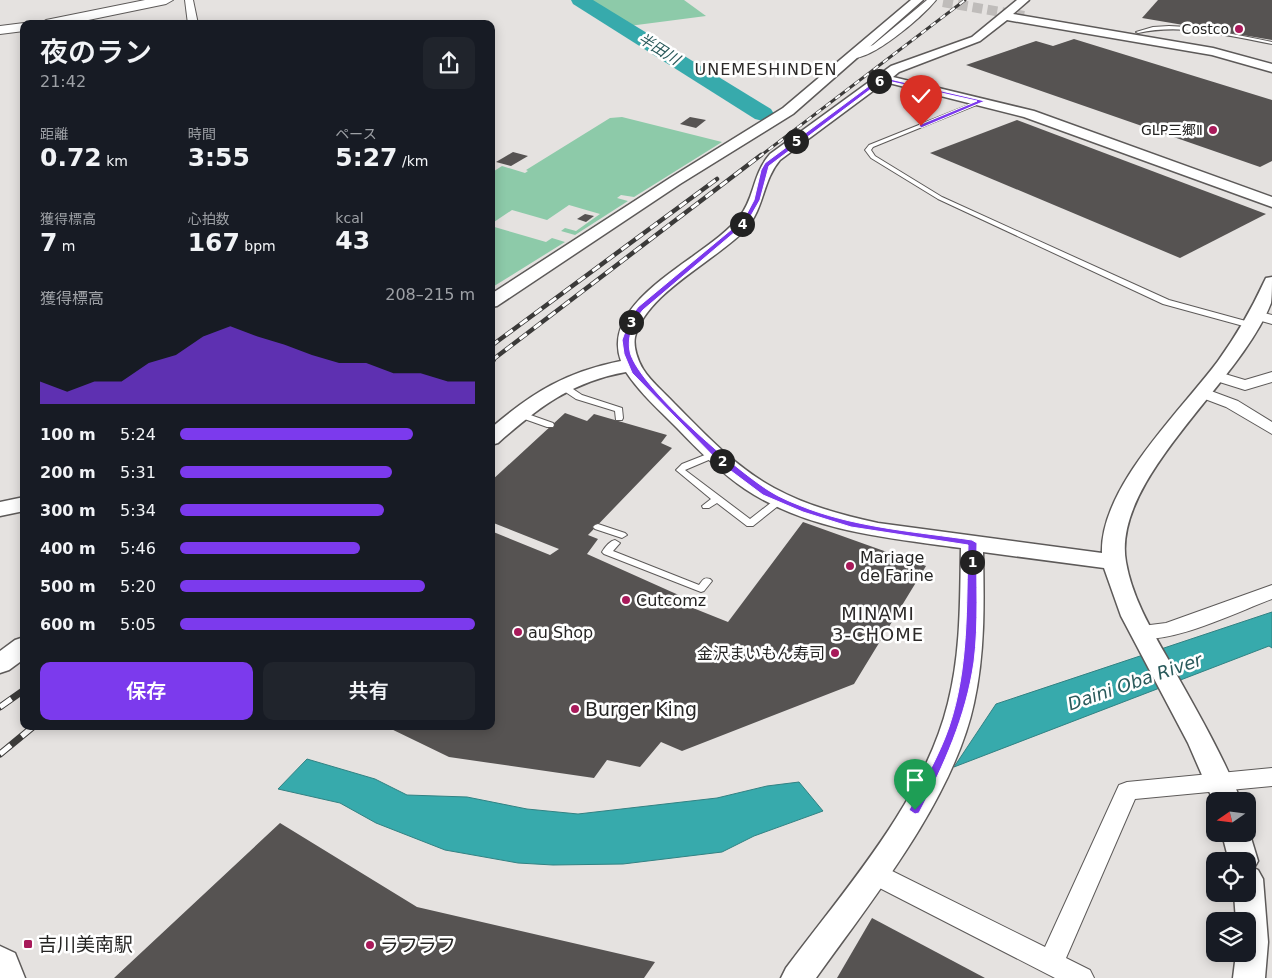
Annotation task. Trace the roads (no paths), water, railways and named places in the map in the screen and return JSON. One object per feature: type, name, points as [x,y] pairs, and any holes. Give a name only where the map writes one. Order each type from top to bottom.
[{"type":"main road","points":[[71,20],[166,0]]},
{"type":"main road","points":[[0,30],[20,28]]},
{"type":"street","points":[[189,0],[192,20]]},
{"type":"street","points":[[495,299],[667,186],[788,111],[918,0]]},
{"type":"street","points":[[853,56],[876,47],[932,0],[943,2]]},
{"type":"street","points":[[1017,11],[1272,62]]},
{"type":"street","points":[[1017,11],[1213,52],[1272,67]]},
{"type":"street","points":[[1114,562],[972,543],[851,524],[780,500],[747,481],[715,454],[652,391],[636,373],[625,340],[633,318],[640,308],[746,220],[757,200],[763,170],[775,157],[882,78],[910,62],[949,50],[976,38],[1017,11],[1178,38],[1225,40],[1251,50],[1253,57]]},
{"type":"street","points":[[1222,51],[1272,67]]},
{"type":"street","points":[[882,78],[983,101],[1029,114],[1272,202]]},
{"type":"street","points":[[1223,791],[1124,597],[1114,562],[1112,544],[1122,504],[1143,471],[1263,312],[1272,282]]},
{"type":"street","points":[[495,435],[535,400],[562,384],[591,373],[632,364]]},
{"type":"street","points":[[1215,376],[1245,386],[1272,377]]},
{"type":"street","points":[[1203,393],[1232,404],[1272,429]]},
{"type":"street","points":[[0,509],[20,505]]},
{"type":"street","points":[[797,978],[873,873],[915,810],[934,774],[954,728],[969,661],[972,543]]},
{"type":"street","points":[[1144,637],[1272,592]]},
{"type":"street","points":[[0,664],[20,649]]},
{"type":"street","points":[[1051,963],[1127,791],[1223,791],[1272,777]]},
{"type":"street","points":[[873,873],[1081,978]]},
{"type":"street","points":[[1249,978],[1253,942],[1250,902]]},
{"type":"street","points":[[0,960],[4,964],[9,978]]},
{"type":"lane","points":[[1138,32],[1160,28],[1177,28],[1272,46]]},
{"type":"lane","points":[[983,101],[871,146],[868,150],[873,157],[940,198],[1166,302],[1263,312]]},
{"type":"lane","points":[[562,384],[579,397],[619,410],[619,418]]},
{"type":"lane","points":[[519,414],[550,425]]},
{"type":"lane","points":[[715,454],[685,466],[680,470],[750,524],[780,500]]},
{"type":"lane","points":[[706,506],[717,499]]},
{"type":"lane","points":[[598,527],[622,535]]},
{"type":"lane","points":[[615,543],[607,552],[701,589],[707,581]]},
{"type":"water","name":"Daini Oba River","points":[[1272,612],[1272,648],[1269,646],[954,767],[996,704]]},
{"type":"water","points":[[307,759],[375,779],[407,795],[467,797],[527,809],[578,814],[717,798],[767,786],[799,782],[823,811],[754,836],[722,852],[623,864],[553,865],[518,863],[445,850],[376,823],[340,803],[278,789]]},
{"type":"waterway","name":"半田川","points":[[580,0],[763,114]]},
{"type":"tunnel","points":[[943,2],[1024,16]]},
{"type":"railway","points":[[759,157],[965,0]]},
{"type":"railway","points":[[495,358],[761,155]]},
{"type":"railway","points":[[495,343],[717,179]]},
{"type":"railway","points":[[0,707],[20,693]]},
{"type":"railway","points":[[0,754],[29,730]]},
{"type":"place","name":"Costco","points":[[1239,29]]},
{"type":"place","name":"GLP三郷Ⅱ","points":[[1213,130]]},
{"type":"place","name":"Mariage de Farine","points":[[850,566]]},
{"type":"place","name":"Cutcomz","points":[[626,600]]},
{"type":"place","name":"au Shop","points":[[518,632]]},
{"type":"place","name":"金沢まいもん寿司","points":[[835,653]]},
{"type":"place","name":"Burger King","points":[[575,709]]},
{"type":"place","name":"吉川美南駅","points":[[28,944]]},
{"type":"place","name":"ラフラフ","points":[[370,945]]},
{"type":"district","name":"UNEMESHINDEN","points":[[766,69]]},
{"type":"district","name":"MINAMI 3-CHOME","points":[[878,624]]}]
